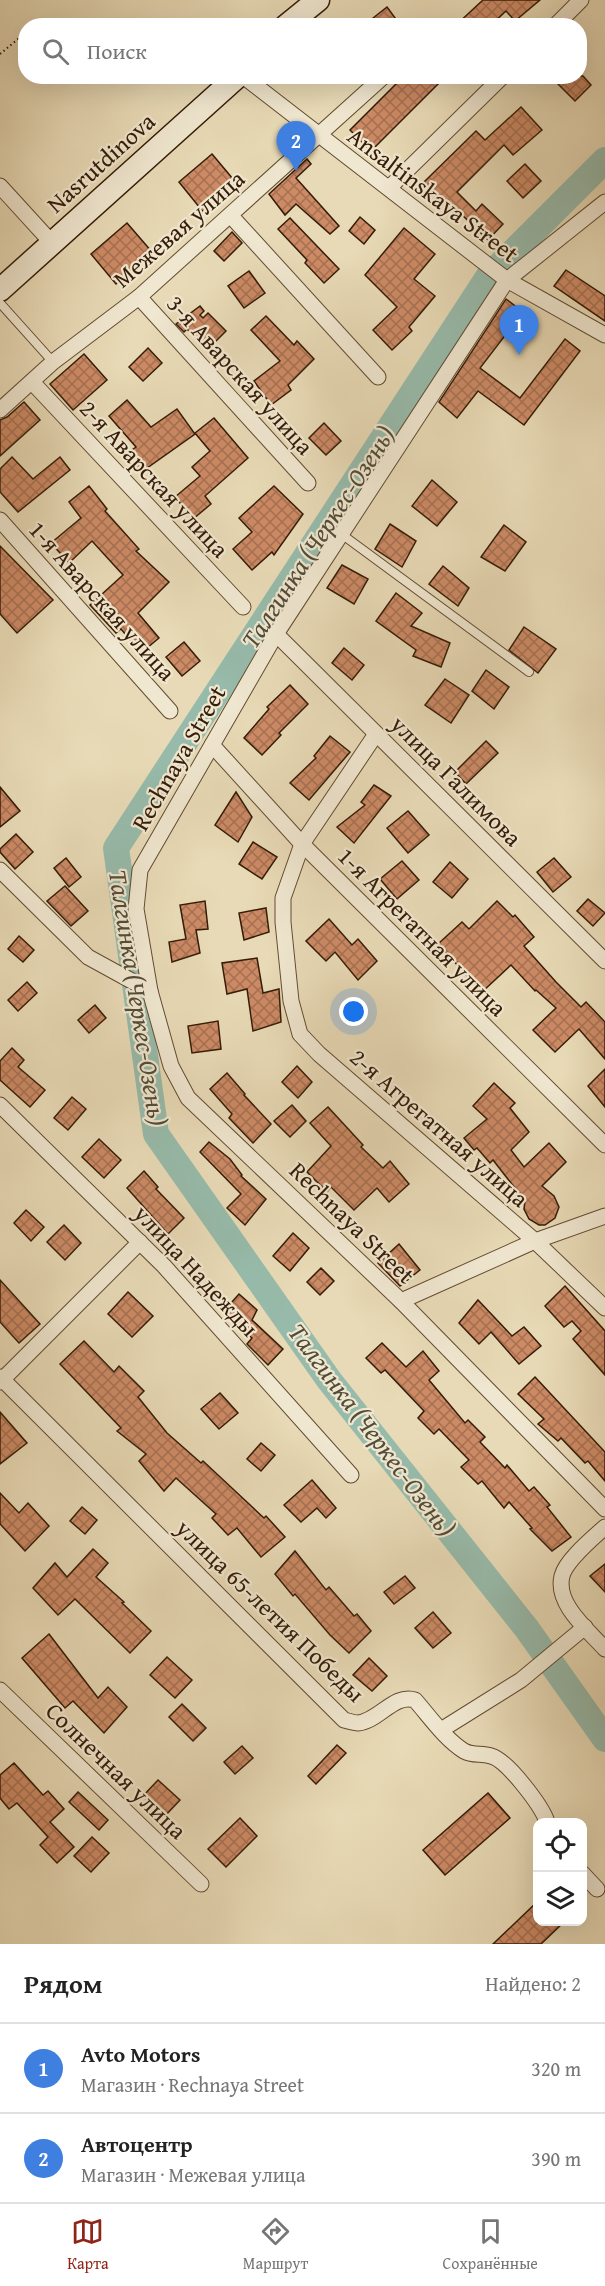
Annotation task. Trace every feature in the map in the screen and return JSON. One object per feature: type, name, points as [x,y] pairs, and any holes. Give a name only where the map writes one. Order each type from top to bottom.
[{"type":"main road","points":[[301,13],[336,0]]},
{"type":"main road","name":"Nasrutdinova","points":[[0,290],[48,238],[211,84]]},
{"type":"main road","name":"Nasrutdinova","points":[[0,270],[48,238],[229,84]]},
{"type":"street","points":[[563,18],[581,0]]},
{"type":"street","name":"Ansaltinskaya Street","points":[[253,84],[503,277],[605,335]]},
{"type":"street","name":"Межевая улица","points":[[0,410],[53,362],[139,297],[375,84]]},
{"type":"street","points":[[389,188],[495,84]]},
{"type":"street","points":[[0,186],[48,238]]},
{"type":"street","name":"Rechnaya Street","points":[[605,201],[503,277],[276,634],[140,870],[136,909],[150,991],[171,1066],[188,1098],[401,1301],[605,1509]]},
{"type":"street","points":[[231,216],[378,377]]},
{"type":"street","name":"3-я Аварская улица","points":[[139,297],[308,483]]},
{"type":"street","name":"2-я Аварская улица","points":[[32,381],[243,607]]},
{"type":"street","name":"1-я Аварская улица","points":[[0,520],[170,711]]},
{"type":"street","name":"улица Галимова","points":[[276,634],[605,961]]},
{"type":"street","name":"2-я Агрегатная улица","points":[[376,734],[302,844],[283,898],[291,1001],[300,1034],[319,1054],[535,1241],[605,1308]]},
{"type":"street","name":"1-я Агрегатная улица","points":[[212,745],[302,844],[605,1145]]},
{"type":"street","points":[[0,870],[88,957],[150,991]]},
{"type":"street","name":"улица Надежды","points":[[0,1105],[164,1266],[351,1475]]},
{"type":"street","points":[[401,1301],[535,1241],[605,1216]]},
{"type":"street","points":[[1,1379],[140,1242]]},
{"type":"street","name":"улица 65-летия Победы","points":[[1,1379],[344,1719],[357,1723],[407,1697],[415,1700],[461,1749],[472,1755],[492,1756],[502,1762],[533,1798],[546,1818]]},
{"type":"street","points":[[605,1527],[573,1559],[562,1575],[561,1592],[567,1605],[605,1649]]},
{"type":"street","points":[[441,1730],[521,1680],[585,1627]]},
{"type":"street","name":"Солнечная улица","points":[[0,1690],[201,1884]]},
{"type":"street","points":[[587,1878],[597,1889]]},
{"type":"lane","points":[[0,303],[53,362]]},
{"type":"lane","points":[[340,533],[528,672]]},
{"type":"path","points":[[0,54],[18,39]]},
{"type":"building","points":[[483,0],[540,0],[519,18],[512,18],[506,11],[499,18],[464,18]]},
{"type":"building","points":[[387,7],[395,18],[373,18]]},
{"type":"building","points":[[587,80],[591,85],[575,101],[558,84],[587,84]]},
{"type":"building","points":[[396,84],[438,84],[371,151],[350,130]]},
{"type":"building","points":[[521,107],[542,130],[513,155],[504,145],[457,192],[476,211],[482,204],[503,224],[488,240],[460,213],[457,216],[424,182],[476,131],[485,140]]},
{"type":"building","points":[[212,154],[238,185],[204,213],[179,182]]},
{"type":"building","points":[[307,159],[311,164],[296,178],[339,226],[330,234],[296,204],[285,215],[269,194]]},
{"type":"building","points":[[525,164],[541,181],[523,198],[507,181]]},
{"type":"building","points":[[360,217],[375,230],[364,244],[349,231]]},
{"type":"building","points":[[290,218],[339,269],[324,283],[305,263],[307,260],[278,229]]},
{"type":"building","points":[[127,223],[152,252],[116,284],[91,254]]},
{"type":"building","points":[[404,228],[435,254],[414,279],[435,296],[409,327],[412,331],[392,350],[373,330],[397,307],[365,275]]},
{"type":"building","points":[[232,232],[242,243],[224,261],[214,251]]},
{"type":"building","points":[[566,270],[605,296],[605,321],[554,286]]},
{"type":"building","points":[[249,271],[265,293],[244,308],[228,286]]},
{"type":"building","points":[[506,299],[523,312],[480,368],[520,398],[565,339],[580,351],[524,425],[478,391],[457,418],[439,402]]},
{"type":"building","points":[[200,306],[204,311],[200,315],[203,318],[208,313],[226,331],[207,350],[187,329],[184,332],[176,324]]},
{"type":"building","points":[[266,316],[294,345],[297,341],[314,359],[288,385],[291,390],[271,405],[254,381],[280,361],[251,330]]},
{"type":"building","points":[[148,348],[162,363],[143,381],[129,367]]},
{"type":"building","points":[[84,354],[107,380],[73,410],[50,384]]},
{"type":"building","points":[[127,400],[151,427],[177,409],[195,434],[140,473],[125,455],[136,447],[109,416]]},
{"type":"building","points":[[24,402],[40,420],[0,456],[0,420]]},
{"type":"building","points":[[214,418],[248,458],[205,496],[211,504],[193,519],[175,497],[200,476],[192,467],[210,451],[195,433]]},
{"type":"building","points":[[324,423],[341,441],[326,455],[309,438]]},
{"type":"building","points":[[12,457],[33,479],[60,457],[70,470],[18,512],[0,492],[0,469]]},
{"type":"building","points":[[432,480],[457,502],[437,526],[412,506]]},
{"type":"building","points":[[89,486],[107,509],[105,511],[139,549],[136,551],[169,582],[138,613],[159,638],[141,653],[121,629],[116,633],[90,605],[123,575],[92,541],[69,563],[51,543],[81,518],[69,502]]},
{"type":"building","points":[[274,486],[303,514],[274,555],[272,552],[252,570],[233,549],[252,532],[239,518]]},
{"type":"building","points":[[390,524],[416,541],[402,567],[375,549]]},
{"type":"building","points":[[504,525],[526,542],[505,571],[481,557]]},
{"type":"building","points":[[0,546],[53,600],[17,633],[0,614]]},
{"type":"building","points":[[342,565],[368,579],[354,604],[327,588]]},
{"type":"building","points":[[443,566],[469,588],[458,606],[429,584]]},
{"type":"building","points":[[396,593],[422,613],[411,626],[450,643],[441,667],[413,656],[416,650],[376,621]]},
{"type":"building","points":[[524,627],[556,649],[538,673],[509,650]]},
{"type":"building","points":[[184,642],[200,661],[182,676],[166,657]]},
{"type":"building","points":[[344,648],[364,665],[352,680],[332,663]]},
{"type":"building","points":[[486,670],[509,687],[494,709],[472,691]]},
{"type":"building","points":[[445,679],[469,695],[451,723],[425,705]]},
{"type":"building","points":[[290,685],[308,704],[279,733],[281,735],[262,755],[244,738],[269,709],[267,707]]},
{"type":"building","points":[[330,736],[350,752],[309,800],[290,783],[316,758],[314,756]]},
{"type":"building","points":[[486,741],[498,753],[466,784],[455,772]]},
{"type":"building","points":[[374,785],[391,796],[354,843],[337,827],[365,805],[361,802]]},
{"type":"building","points":[[0,787],[20,811],[0,827]]},
{"type":"building","points":[[236,792],[252,817],[238,842],[215,825]]},
{"type":"building","points":[[408,811],[429,835],[408,853],[387,828]]},
{"type":"building","points":[[16,834],[33,852],[15,869],[0,849]]},
{"type":"building","points":[[253,842],[277,857],[262,879],[239,864]]},
{"type":"building","points":[[66,858],[81,877],[69,887],[54,868]]},
{"type":"building","points":[[554,858],[571,877],[553,892],[537,872]]},
{"type":"building","points":[[402,861],[419,880],[397,899],[380,879]]},
{"type":"building","points":[[450,862],[468,879],[452,898],[433,882]]},
{"type":"building","points":[[65,886],[88,911],[71,926],[47,901]]},
{"type":"building","points":[[588,899],[605,913],[593,926],[577,911]]},
{"type":"building","points":[[205,901],[208,929],[196,930],[200,953],[172,962],[169,942],[186,939],[180,905]]},
{"type":"building","points":[[497,901],[513,917],[515,915],[534,937],[524,946],[556,982],[581,1007],[586,1002],[605,1022],[605,1059],[579,1029],[555,1052],[533,1030],[556,1008],[535,991],[511,965],[482,992],[438,944],[462,922],[469,929]]},
{"type":"building","points":[[266,908],[269,932],[244,940],[239,913]]},
{"type":"building","points":[[329,919],[352,945],[358,939],[377,961],[358,980],[335,952],[326,961],[306,941]]},
{"type":"building","points":[[19,936],[34,950],[23,962],[8,949]]},
{"type":"building","points":[[257,958],[263,993],[279,989],[281,1022],[253,1031],[247,989],[227,994],[222,963]]},
{"type":"building","points":[[27,982],[37,993],[18,1011],[8,1000]]},
{"type":"building","points":[[95,1005],[106,1018],[89,1033],[78,1020]]},
{"type":"building","points":[[218,1021],[221,1049],[192,1053],[188,1026]]},
{"type":"building","points":[[12,1048],[24,1060],[18,1067],[45,1090],[30,1107],[0,1080],[0,1061]]},
{"type":"building","points":[[297,1066],[312,1082],[298,1098],[282,1082]]},
{"type":"building","points":[[605,1069],[605,1107],[588,1086]]},
{"type":"building","points":[[227,1073],[271,1124],[253,1143],[229,1118],[232,1114],[210,1089]]},
{"type":"building","points":[[494,1083],[515,1103],[510,1108],[529,1132],[511,1150],[524,1167],[549,1143],[566,1162],[542,1186],[554,1196],[559,1207],[555,1218],[545,1225],[539,1225],[529,1219],[524,1209],[525,1201],[493,1160],[490,1163],[477,1148],[474,1150],[464,1138],[487,1119],[473,1106]]},
{"type":"building","points":[[72,1097],[86,1109],[68,1130],[54,1118]]},
{"type":"building","points":[[292,1105],[306,1121],[290,1137],[274,1121]]},
{"type":"building","points":[[328,1107],[363,1145],[361,1147],[383,1168],[390,1161],[409,1184],[389,1202],[377,1188],[354,1210],[331,1187],[327,1192],[307,1172],[331,1146],[310,1123]]},
{"type":"building","points":[[99,1139],[121,1160],[104,1178],[82,1157]]},
{"type":"building","points":[[209,1142],[230,1159],[241,1176],[266,1199],[245,1225],[227,1208],[241,1194],[200,1152]]},
{"type":"building","points":[[144,1171],[158,1187],[156,1189],[184,1218],[168,1234],[127,1188]]},
{"type":"building","points":[[26,1210],[44,1227],[31,1241],[14,1223]]},
{"type":"building","points":[[64,1225],[81,1243],[65,1260],[47,1242]]},
{"type":"building","points":[[293,1233],[309,1248],[290,1271],[273,1256]]},
{"type":"building","points":[[399,1244],[420,1270],[400,1286],[378,1263]]},
{"type":"building","points":[[321,1268],[334,1281],[320,1295],[307,1282]]},
{"type":"building","points":[[0,1280],[40,1324],[19,1343],[0,1322]]},
{"type":"building","points":[[565,1286],[605,1331],[605,1375],[573,1339],[581,1331],[572,1321],[564,1327],[545,1306]]},
{"type":"building","points":[[128,1292],[153,1316],[132,1337],[108,1314]]},
{"type":"building","points":[[239,1294],[257,1310],[252,1320],[283,1349],[268,1365],[247,1344],[252,1338],[223,1312]]},
{"type":"building","points":[[478,1300],[512,1336],[524,1327],[541,1346],[519,1364],[491,1332],[479,1344],[459,1323]]},
{"type":"building","points":[[84,1341],[114,1372],[119,1366],[144,1391],[138,1397],[167,1433],[201,1463],[203,1461],[264,1518],[266,1516],[285,1537],[261,1557],[237,1528],[228,1535],[212,1518],[216,1514],[176,1478],[164,1491],[139,1461],[146,1454],[117,1431],[121,1428],[60,1364]]},
{"type":"building","points":[[382,1343],[406,1367],[423,1351],[439,1371],[429,1380],[465,1423],[468,1420],[485,1437],[480,1442],[505,1468],[507,1465],[529,1491],[534,1487],[550,1505],[547,1507],[571,1537],[552,1551],[530,1529],[532,1528],[509,1502],[504,1508],[482,1481],[478,1484],[461,1467],[469,1460],[439,1429],[434,1434],[418,1418],[424,1411],[385,1370],[381,1373],[366,1358]]},
{"type":"building","points":[[535,1377],[605,1452],[605,1481],[588,1461],[585,1463],[561,1438],[558,1441],[538,1424],[544,1419],[518,1394]]},
{"type":"building","points":[[220,1393],[238,1413],[219,1429],[201,1409]]},
{"type":"building","points":[[0,1412],[27,1443],[0,1464]]},
{"type":"building","points":[[261,1443],[275,1455],[261,1471],[247,1459]]},
{"type":"building","points":[[312,1480],[336,1508],[326,1518],[317,1508],[301,1522],[284,1505]]},
{"type":"building","points":[[0,1493],[19,1513],[28,1503],[49,1526],[25,1551],[0,1524]]},
{"type":"building","points":[[82,1507],[97,1520],[85,1534],[70,1521]]},
{"type":"building","points":[[93,1549],[108,1563],[96,1577],[151,1631],[130,1653],[75,1599],[58,1615],[33,1588],[55,1563],[67,1577]]},
{"type":"building","points":[[295,1551],[326,1590],[329,1587],[354,1616],[357,1614],[371,1631],[349,1653],[330,1635],[295,1594],[293,1596],[275,1574]]},
{"type":"building","points":[[605,1564],[605,1592],[590,1576]]},
{"type":"building","points":[[405,1576],[415,1588],[394,1604],[384,1592]]},
{"type":"building","points":[[433,1612],[451,1633],[433,1648],[415,1628]]},
{"type":"building","points":[[49,1634],[98,1698],[108,1687],[127,1707],[104,1733],[73,1701],[65,1708],[22,1658]]},
{"type":"building","points":[[167,1657],[192,1680],[175,1698],[150,1675]]},
{"type":"building","points":[[369,1658],[387,1676],[372,1691],[353,1675]]},
{"type":"building","points":[[182,1704],[206,1728],[193,1741],[169,1717]]},
{"type":"building","points":[[337,1745],[346,1753],[316,1784],[308,1776]]},
{"type":"building","points":[[242,1746],[253,1758],[235,1774],[224,1762]]},
{"type":"building","points":[[14,1763],[43,1795],[48,1791],[64,1809],[50,1822],[74,1847],[57,1863],[40,1845],[48,1837],[17,1803],[9,1809],[0,1798],[0,1775]]},
{"type":"building","points":[[158,1780],[180,1800],[165,1816],[143,1796]]},
{"type":"building","points":[[78,1792],[108,1820],[99,1830],[69,1802]]},
{"type":"building","points":[[488,1793],[510,1818],[445,1875],[423,1850]]},
{"type":"building","points":[[240,1818],[257,1836],[226,1867],[208,1849]]},
{"type":"building","points":[[92,1837],[109,1853],[91,1872],[74,1856]]},
{"type":"building","points":[[533,1906],[533,1926],[560,1926],[541,1944],[493,1944]]},
{"type":"waterway","name":"Талгинка (Черкес-Озень)","points":[[605,160],[488,277],[116,848],[156,1134],[329,1380],[527,1629],[605,1739]]},
{"type":"place","name":"Автоцентр","points":[[296,171]]},
{"type":"place","name":"Avto Motors","points":[[519,355]]}]
